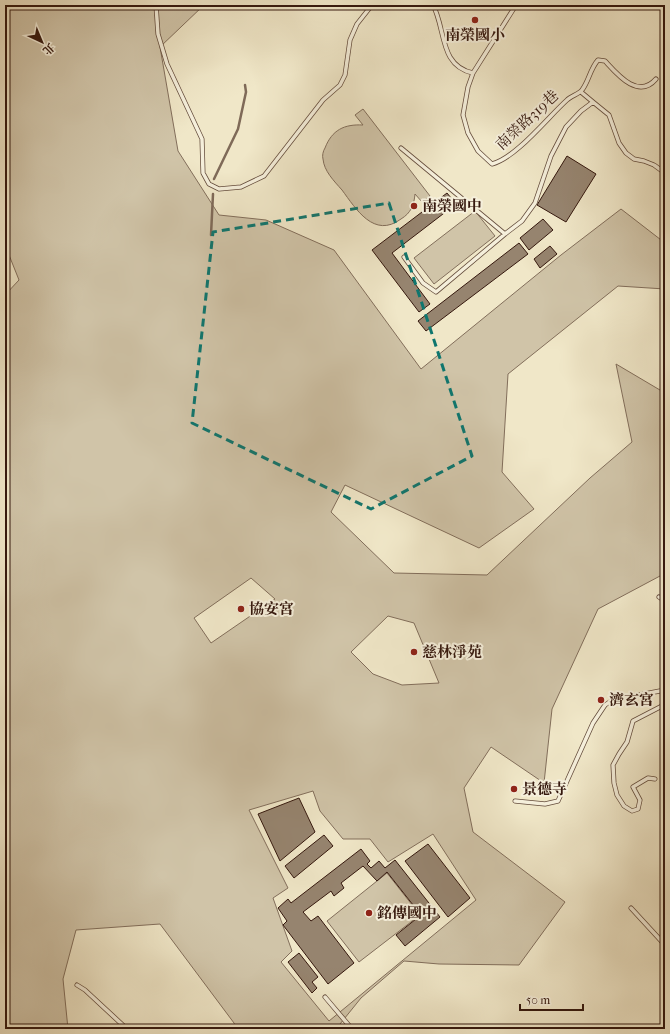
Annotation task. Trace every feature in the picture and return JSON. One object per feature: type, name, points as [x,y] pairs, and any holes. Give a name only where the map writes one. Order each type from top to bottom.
[{"type":"lane","points":[[156,5],[158,34],[168,64],[202,139],[203,173],[209,184],[219,189],[241,187],[264,176],[323,100],[340,85],[345,75],[350,40],[358,24],[372,5]]},
{"type":"lane","points":[[433,5],[445,49],[457,66],[464,71],[473,73]]},
{"type":"lane","name":"南榮路319巷","points":[[516,5],[473,73],[468,87],[463,115],[468,133],[478,151],[492,164],[500,162],[519,147],[568,98],[581,92],[598,60],[605,61],[620,78],[630,84],[639,86],[646,85],[652,83],[656,79]]},
{"type":"lane","points":[[581,92],[609,115],[618,143],[626,153],[634,159],[654,165],[665,173]]},
{"type":"lane","points":[[404,256],[423,284],[436,292],[522,221],[535,203],[551,156],[566,127],[581,111],[593,102]]},
{"type":"lane","points":[[401,148],[505,234]]},
{"type":"lane","points":[[659,597],[665,601]]},
{"type":"lane","points":[[515,801],[545,804],[558,801],[594,723],[605,705],[613,700],[665,690]]},
{"type":"lane","points":[[655,779],[648,778],[633,787],[640,800],[638,809],[632,811],[624,806],[617,795],[614,783],[613,765],[628,742],[633,722],[662,706],[665,706]]},
{"type":"lane","points":[[631,908],[665,945]]},
{"type":"lane","points":[[77,985],[85,990],[127,1029]]},
{"type":"lane","points":[[325,997],[352,1029]]},
{"type":"highlighted area","points":[[389,203],[472,456],[371,509],[192,423],[213,232]]},
{"type":"shaded area","points":[[5,5],[204,5],[160,47],[178,151],[219,215],[266,220],[334,250],[421,369],[561,255],[621,209],[665,243],[665,289],[618,286],[508,374],[502,472],[534,509],[479,548],[345,485],[331,512],[394,573],[487,575],[590,478],[632,442],[616,364],[665,393],[665,571],[660,576],[598,609],[552,709],[544,783],[491,747],[464,788],[473,832],[565,902],[519,965],[439,964],[404,961],[361,998],[336,1029],[237,1029],[160,924],[76,930],[63,979],[68,1029],[5,1029],[5,295],[19,280],[5,245]],"holes":[[[251,578],[275,599],[211,643],[194,618]],[[388,616],[414,623],[439,683],[402,685],[373,674],[351,652]],[[313,791],[320,811],[343,839],[370,839],[388,862],[433,834],[476,900],[329,1021],[281,962],[292,951],[273,898],[288,888],[249,810]]]},
{"type":"shaded area","points":[[363,109],[430,196],[422,202],[415,194],[413,205],[404,217],[391,224],[382,226],[374,224],[360,213],[327,172],[324,163],[323,152],[331,137],[344,127],[363,125],[355,115]]},
{"type":"shaded area","points":[[475,211],[495,236],[434,284],[414,258]]},
{"type":"shaded area","points":[[387,873],[420,915],[359,962],[327,921]]},
{"type":"building","points":[[567,156],[596,174],[566,222],[537,205]]},
{"type":"building","points":[[447,193],[456,204],[392,253],[430,304],[419,312],[372,250]]},
{"type":"building","points":[[543,219],[553,230],[529,250],[520,238]]},
{"type":"building","points":[[519,243],[528,254],[426,331],[418,321]]},
{"type":"building","points":[[550,246],[557,254],[540,268],[534,259]]},
{"type":"building","points":[[7,269],[6,289],[5,290],[5,270]]},
{"type":"building","points":[[299,798],[315,832],[280,861],[258,814]]},
{"type":"building","points":[[324,835],[333,846],[294,878],[285,866]]},
{"type":"building","points":[[428,844],[470,898],[448,917],[405,861]]},
{"type":"building","points":[[361,849],[370,861],[367,864],[371,868],[379,861],[385,868],[395,860],[440,917],[405,946],[396,935],[421,915],[387,872],[377,881],[363,866],[341,883],[344,888],[334,896],[331,891],[303,912],[311,921],[318,916],[354,963],[328,984],[283,925],[287,921],[278,908],[288,899],[291,903]]},
{"type":"building","points":[[299,953],[318,977],[312,982],[317,988],[312,993],[288,962]]},
{"type":"waterway","points":[[214,179],[238,129],[246,92],[245,85]]},
{"type":"waterway","points":[[211,235],[213,194]]},
{"type":"place","name":"南榮國小","points":[[475,20]]},
{"type":"place","name":"南榮國中","points":[[414,206]]},
{"type":"place","name":"協安宮","points":[[241,609]]},
{"type":"place","name":"慈林淨苑","points":[[414,652]]},
{"type":"place","name":"濟玄宮","points":[[601,700]]},
{"type":"place","name":"景德寺","points":[[514,789]]},
{"type":"place","name":"銘傳國中","points":[[369,913]]}]
